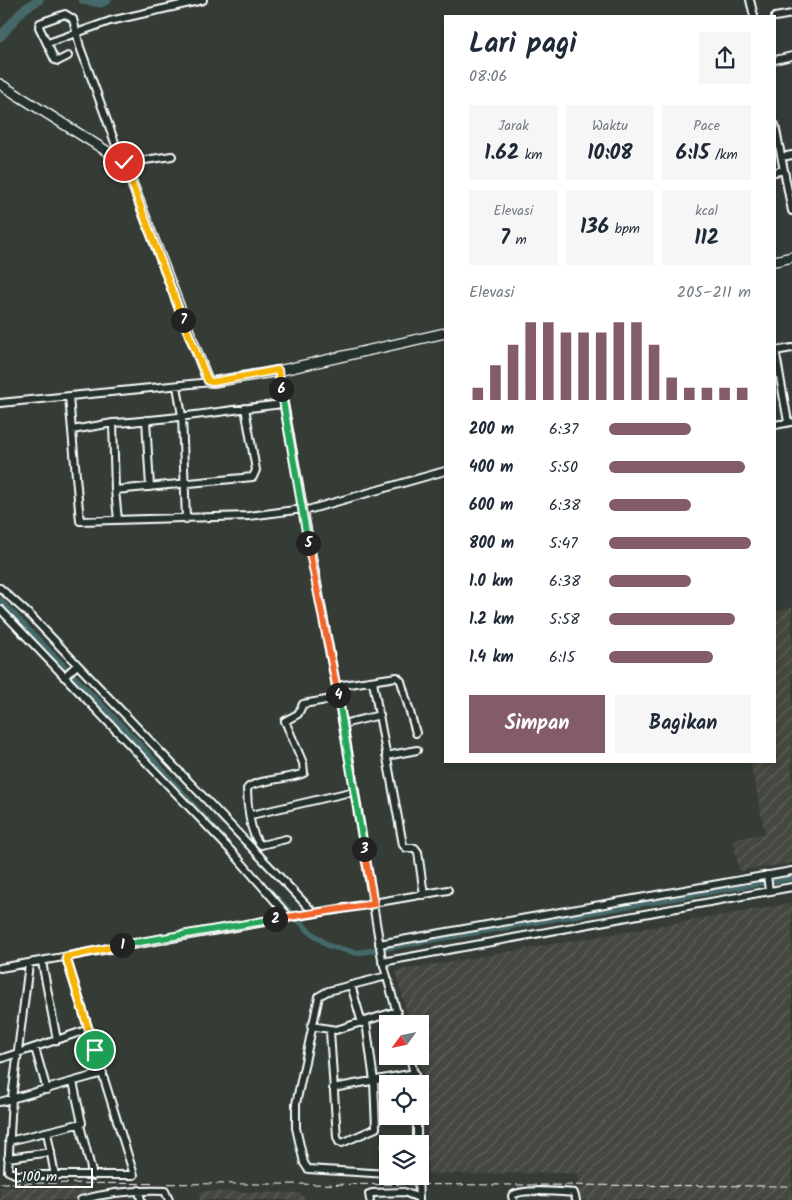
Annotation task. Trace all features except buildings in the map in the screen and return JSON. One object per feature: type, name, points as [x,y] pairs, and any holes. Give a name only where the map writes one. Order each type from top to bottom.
[{"type":"main road","points":[[0,84],[122,160],[200,364],[207,379],[211,382],[278,370],[444,333]]},
{"type":"main road","points":[[776,261],[792,257]]},
{"type":"street","points":[[48,43],[78,31],[203,0]]},
{"type":"street","points":[[750,0],[754,15]]},
{"type":"street","points":[[68,56],[57,61],[39,25],[42,22],[67,14],[73,19],[78,31],[80,47],[122,160],[145,160],[172,156]]},
{"type":"street","points":[[776,17],[792,15]]},
{"type":"street","points":[[776,60],[792,56]]},
{"type":"street","points":[[777,139],[784,170],[789,177],[792,211]]},
{"type":"street","points":[[782,157],[792,155]]},
{"type":"street","points":[[776,172],[784,170]]},
{"type":"street","points":[[776,350],[792,348]]},
{"type":"street","points":[[776,355],[790,422],[776,425]]},
{"type":"street","points":[[278,370],[343,724],[374,904],[379,945],[397,1015]]},
{"type":"street","points":[[0,403],[211,382]]},
{"type":"street","points":[[177,386],[182,416],[186,519]]},
{"type":"street","points":[[69,397],[80,522],[267,515],[303,510],[444,470]]},
{"type":"street","points":[[72,430],[113,423],[283,404]]},
{"type":"street","points":[[115,490],[256,475],[245,408]]},
{"type":"street","points":[[146,420],[150,487]]},
{"type":"street","points":[[113,423],[118,520]]},
{"type":"street","points":[[0,588],[313,912]]},
{"type":"street","points":[[0,609],[235,855],[290,916]]},
{"type":"street","points":[[64,676],[76,666]]},
{"type":"street","points":[[336,686],[398,677],[416,733]]},
{"type":"street","points":[[373,682],[403,845],[406,848],[416,848],[418,852],[424,895]]},
{"type":"street","points":[[261,845],[253,834],[247,789],[251,784],[286,779],[305,772],[286,720],[298,714],[303,704],[338,698]]},
{"type":"street","points":[[343,724],[380,715]]},
{"type":"street","points":[[386,756],[417,750]]},
{"type":"street","points":[[250,815],[354,791]]},
{"type":"street","points":[[256,853],[261,845],[286,839]]},
{"type":"street","points":[[379,945],[792,871]]},
{"type":"street","points":[[767,876],[769,890]]},
{"type":"street","points":[[382,960],[792,887]]},
{"type":"street","points":[[0,968],[448,890]]},
{"type":"street","points":[[29,964],[12,1098],[8,1169],[11,1174],[55,1176],[134,1175],[66,957]]},
{"type":"street","points":[[42,962],[57,1040]]},
{"type":"street","points":[[379,1174],[308,1169],[304,1165],[295,1112],[311,1026],[319,996],[328,991],[387,976]]},
{"type":"street","points":[[330,1031],[338,1140],[342,1143],[376,1128],[374,1081],[364,1022],[351,985]]},
{"type":"street","points":[[311,1026],[330,1031],[396,1011]]},
{"type":"street","points":[[0,1059],[89,1029]]},
{"type":"street","points":[[35,1048],[47,1090]]},
{"type":"street","points":[[333,1088],[415,1074],[412,1065]]},
{"type":"street","points":[[0,1102],[103,1073]]},
{"type":"street","points":[[73,1082],[83,1122],[80,1125],[93,1176]]},
{"type":"street","points":[[9,1141],[80,1125]]},
{"type":"street","points":[[47,1132],[55,1176]]},
{"type":"street","points":[[8,1158],[51,1152]]},
{"type":"street","points":[[370,1200],[369,1194],[372,1192],[407,1193],[419,1199],[418,1185]]},
{"type":"street","points":[[138,1190],[141,1200]]},
{"type":"street","points":[[81,1200],[114,1192],[138,1190],[165,1191],[168,1200]]},
{"type":"street","points":[[114,1192],[115,1200]]},
{"type":"street","points":[[513,1200],[512,1196],[518,1192],[548,1192],[574,1193],[576,1200]]},
{"type":"shaded area","points":[[792,607],[792,863],[739,871],[733,839],[765,833],[750,763],[776,763],[776,612]]},
{"type":"shaded area","points":[[792,903],[792,1200],[580,1200],[578,1173],[429,1174],[427,1125],[429,1125],[429,1075],[423,1075],[422,1065],[429,1065],[429,1015],[407,1015],[395,971]]},
{"type":"shaded area","points":[[0,1187],[89,1187],[94,1196],[83,1200],[0,1200]]},
{"type":"shaded area","points":[[200,1191],[301,1193],[306,1200],[200,1200]]},
{"type":"waterway","points":[[0,37],[24,9],[39,0]]},
{"type":"waterway","points":[[83,0],[101,3],[107,0]]},
{"type":"waterway","points":[[0,600],[144,749],[226,842]]},
{"type":"waterway","points":[[269,890],[309,931],[329,946],[357,953],[792,878]]},
{"type":"railway","points":[[0,1183],[792,1186]]},
{"type":"route","points":[[95,1050],[66,957],[117,946],[313,912],[374,904],[329,644],[308,543],[303,505],[278,370],[213,382],[208,381],[168,282],[124,162]]}]
